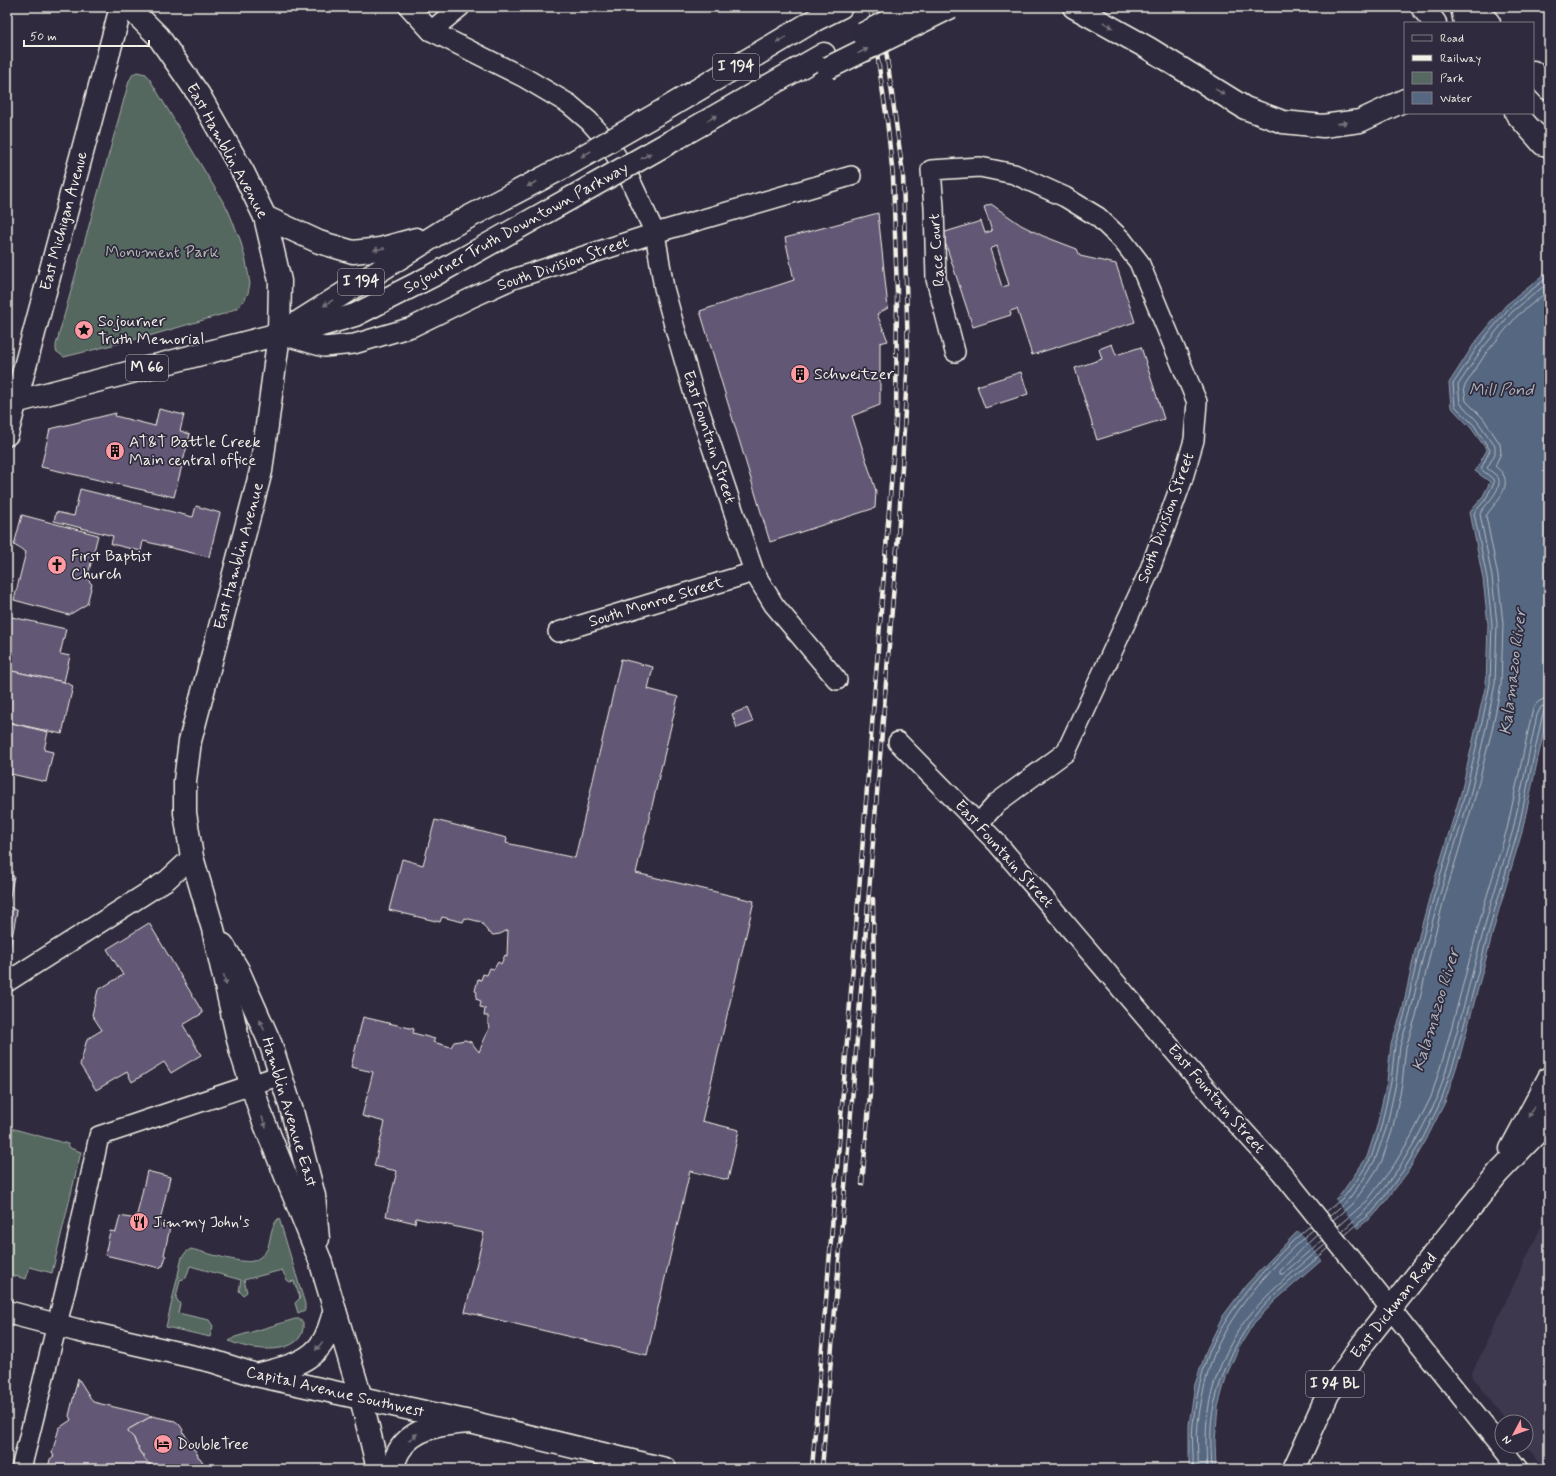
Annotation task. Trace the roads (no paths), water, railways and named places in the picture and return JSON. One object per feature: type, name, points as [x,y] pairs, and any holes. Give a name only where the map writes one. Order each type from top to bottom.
[{"type":"main road","name":"East Michigan Avenue","points":[[7,434],[11,403],[121,7]]},
{"type":"main road","name":"East Hamblin Avenue","points":[[129,7],[158,36],[199,95],[244,174],[265,217],[280,281],[279,334],[261,471],[190,740],[185,781],[185,812],[192,857]]},
{"type":"main road","name":"Sojourner Truth Downtown Parkway","points":[[279,334],[444,230],[566,166],[815,20],[841,7]]},
{"type":"main road","name":"Sojourner Truth Downtown Parkway","points":[[279,334],[315,327],[355,315],[434,275],[792,72],[826,61],[915,7]]},
{"type":"main road","points":[[826,61],[951,7]]},
{"type":"main road","points":[[1074,7],[1148,48],[1245,108],[1283,122],[1323,126],[1360,121],[1404,100]]},
{"type":"main road","points":[[1422,7],[1435,22]]},
{"type":"main road","points":[[1462,7],[1465,22]]},
{"type":"main road","points":[[1475,7],[1488,22]]},
{"type":"main road","points":[[1534,73],[1549,89]]},
{"type":"main road","points":[[1517,114],[1549,152]]},
{"type":"main road","points":[[1531,130],[1549,146]]},
{"type":"main road","points":[[265,217],[319,242],[353,252],[380,249],[444,230]]},
{"type":"main road","name":"M 66","points":[[11,403],[279,334]]},
{"type":"main road","name":"Hamblin Avenue East","points":[[192,857],[213,929],[241,1052],[251,1085],[276,1152],[320,1260],[361,1398],[378,1469]]},
{"type":"main road","name":"Hamblin Avenue East","points":[[213,929],[238,970],[271,1045],[292,1110],[314,1196],[320,1260]]},
{"type":"main road","name":"East Dickman Road","points":[[1498,1173],[1549,1078]]},
{"type":"main road","name":"East Dickman Road","points":[[1294,1469],[1328,1394],[1364,1342],[1498,1173],[1549,1120]]},
{"type":"main road","points":[[256,1375],[279,1369],[307,1358],[324,1340],[334,1311]]},
{"type":"main road","name":"Capital Avenue Southwest","points":[[7,1312],[56,1326],[212,1361],[256,1375],[470,1422],[665,1469]]},
{"type":"main road","points":[[392,1469],[399,1452],[412,1437],[426,1429],[443,1424],[470,1422]]},
{"type":"street","points":[[409,7],[431,32],[460,7]]},
{"type":"street","name":"East Fountain Street","points":[[431,32],[525,78],[569,104],[589,121],[605,139],[626,171],[655,233],[664,288],[696,401],[754,572],[774,605],[838,680]]},
{"type":"street","name":"South Division Street","points":[[931,170],[980,167],[1014,174],[1065,197],[1098,216],[1122,240],[1139,262],[1196,402],[1194,440],[1182,481],[1148,572],[1066,752],[998,802],[979,823]]},
{"type":"street","name":"Race Court","points":[[931,170],[934,207],[936,279],[955,352]]},
{"type":"street","name":"South Division Street","points":[[279,334],[324,347],[354,344],[412,327],[514,279],[655,233],[851,176]]},
{"type":"street","name":"South Monroe Street","points":[[558,632],[754,572]]},
{"type":"street","name":"East Fountain Street","points":[[898,742],[997,843],[1219,1104],[1281,1172],[1519,1469]]},
{"type":"street","points":[[7,982],[167,880],[192,857]]},
{"type":"street","points":[[21,1469],[72,1264],[99,1136],[280,1075]]},
{"type":"water","points":[[1549,271],[1549,707],[1522,832],[1498,913],[1460,1056],[1445,1102],[1425,1142],[1407,1173],[1378,1211],[1276,1300],[1254,1323],[1239,1347],[1227,1374],[1218,1407],[1215,1441],[1216,1469],[1189,1469],[1189,1425],[1195,1384],[1207,1349],[1223,1316],[1247,1284],[1295,1234],[1341,1194],[1367,1157],[1377,1126],[1387,1081],[1391,1044],[1402,1012],[1415,951],[1430,895],[1461,793],[1486,684],[1488,624],[1483,579],[1470,512],[1482,498],[1490,482],[1475,471],[1487,450],[1471,428],[1451,407],[1449,383],[1474,344],[1506,305]]},
{"type":"railway","points":[[812,1469],[896,421],[897,292],[893,177],[887,120],[870,7]]},
{"type":"railway","points":[[822,1469],[899,523],[908,354],[903,174],[880,7]]},
{"type":"railway","points":[[862,1184],[870,1094],[874,988],[873,899]]},
{"type":"place","name":"Sojourner Truth Memorial","points":[[84,330]]},
{"type":"place","name":"Schweitzer","points":[[800,374]]},
{"type":"place","name":"AT&T Battle Creek Main central office","points":[[115,451]]},
{"type":"place","name":"First Baptist Church","points":[[57,565]]},
{"type":"place","name":"Jimmy John's","points":[[139,1222]]},
{"type":"place","name":"DoubleTree","points":[[163,1444]]},
{"type":"park label","name":"Monument Park","points":[[162,252]]},
{"type":"water label","name":"Mill Pond","points":[[1501,390]]},
{"type":"water label","name":"Kalamazoo River","points":[[1513,672]]},
{"type":"water label","name":"Kalamazoo River","points":[[1436,1010]]}]
